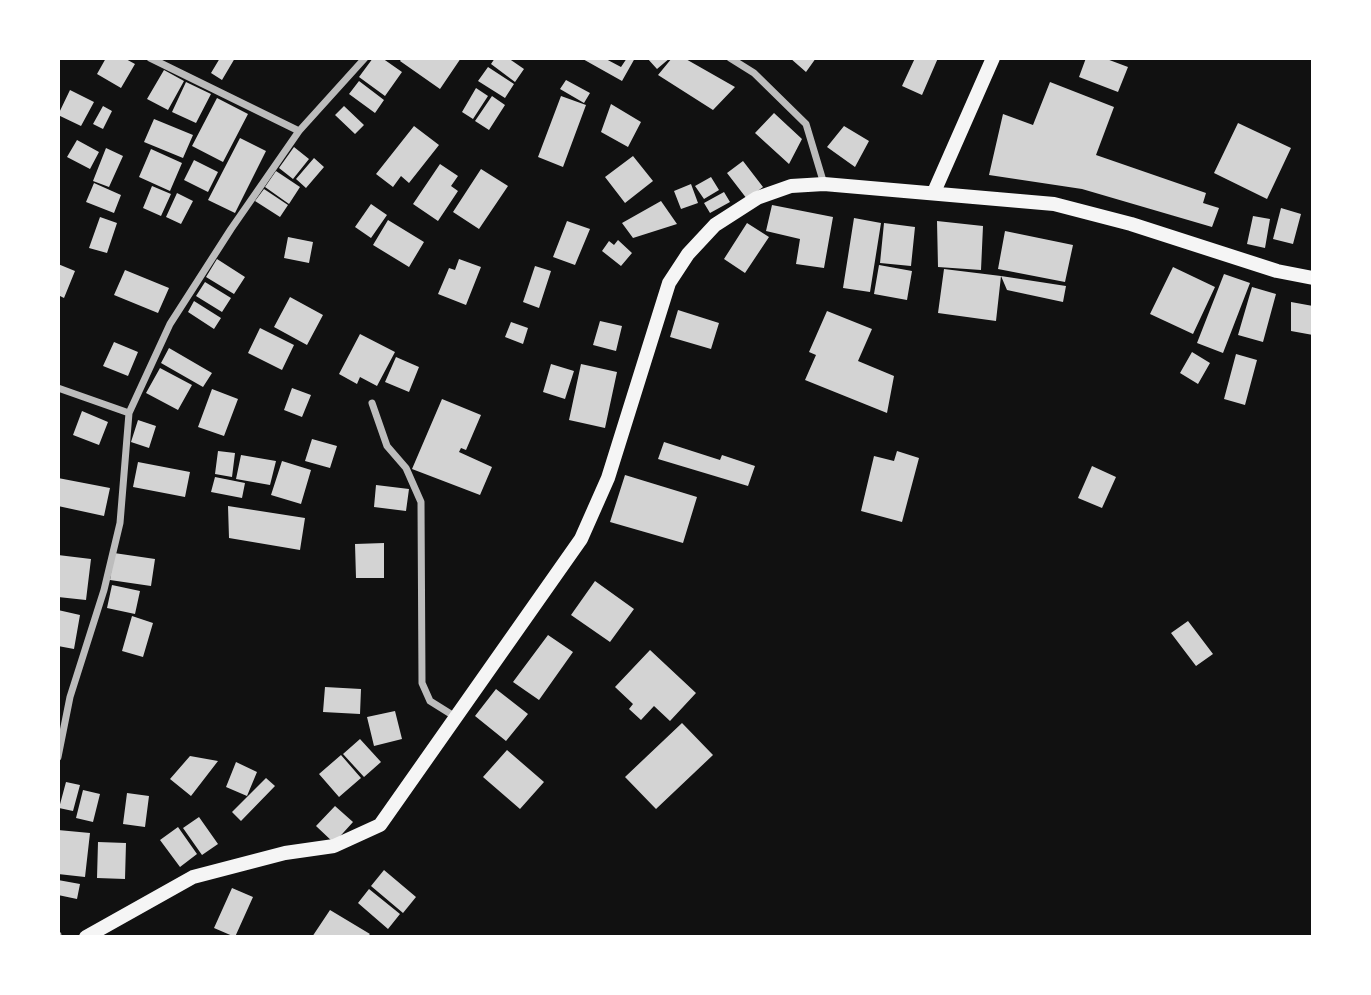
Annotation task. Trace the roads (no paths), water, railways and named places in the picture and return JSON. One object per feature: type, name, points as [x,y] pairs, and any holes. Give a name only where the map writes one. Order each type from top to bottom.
[{"type":"main road","points":[[934,192],[993,58]]},
{"type":"main road","points":[[86,937],[193,877],[285,853],[334,846],[380,825],[454,716],[581,539],[608,478],[668,283],[688,254],[715,225],[757,198],[791,186],[824,184],[1054,204],[1131,224],[1277,271],[1313,278]]},
{"type":"street","points":[[150,58],[299,131]]},
{"type":"street","points":[[58,757],[70,697],[104,590],[120,523],[129,413],[170,324],[299,131],[365,58]]},
{"type":"street","points":[[730,58],[754,74],[806,124],[824,184]]},
{"type":"street","points":[[58,388],[129,413]]},
{"type":"street","points":[[372,403],[387,446],[406,468],[421,502],[422,683],[430,701],[454,716]]}]
